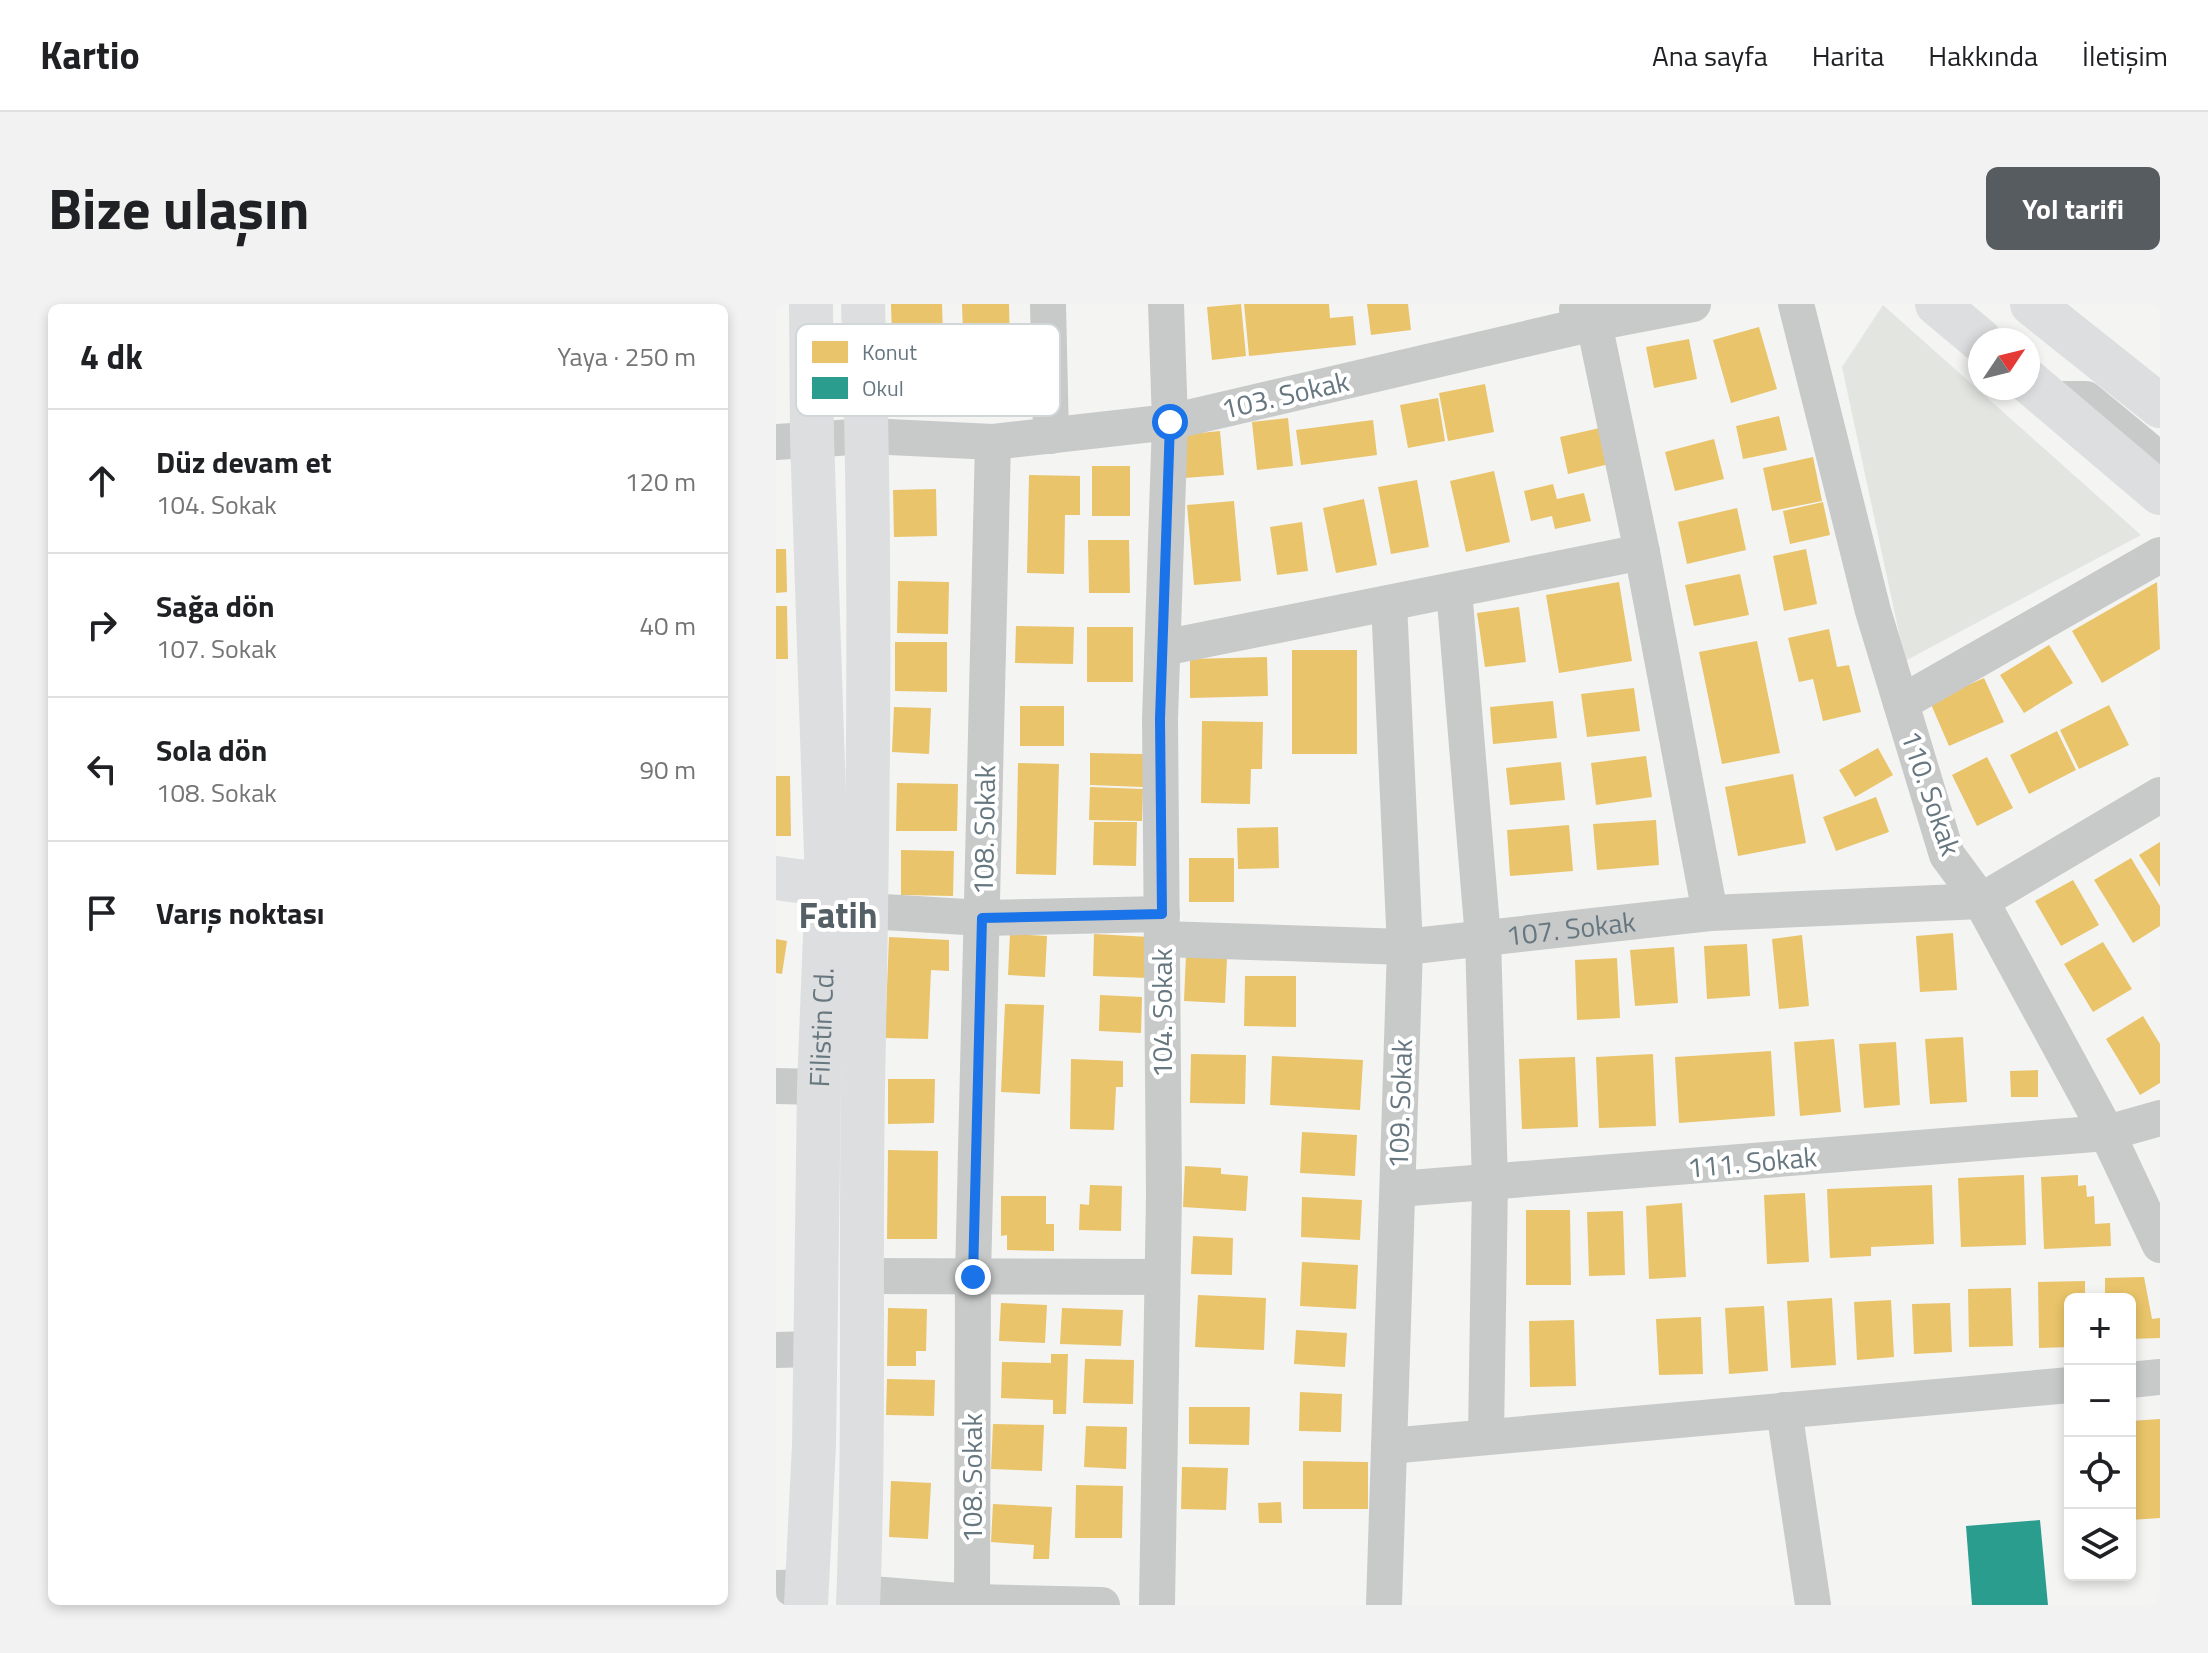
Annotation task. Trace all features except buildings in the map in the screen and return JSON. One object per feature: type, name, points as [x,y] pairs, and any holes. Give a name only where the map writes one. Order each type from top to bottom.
[{"type":"main road","name":"Filistin Cd.","points":[[808,324],[811,304]]},
{"type":"main road","name":"Filistin Cd.","points":[[863,304],[864,324]]},
{"type":"main road","points":[[1937,304],[1968,330]]},
{"type":"main road","points":[[2036,305],[2160,406]]},
{"type":"main road","points":[[2040,391],[2160,493]]},
{"type":"main road","name":"Filistin Cd.","points":[[796,1593],[796,1350],[819,1087],[827,885],[794,440],[797,416]]},
{"type":"main road","name":"Filistin Cd.","points":[[859,1599],[868,911],[867,416]]},
{"type":"main road","points":[[776,878],[827,885],[868,911]]},
{"type":"street","points":[[1048,304],[1048,324]]},
{"type":"street","name":"104. Sokak","points":[[1157,1605],[1162,1277],[1163,648],[1170,422],[1166,304]]},
{"type":"street","name":"103. Sokak","points":[[794,440],[868,436],[993,442],[1170,422],[1582,314],[1693,304]]},
{"type":"street","name":"110. Sokak","points":[[1796,304],[1873,611],[1947,855],[1981,901],[2107,1133],[2160,1245]]},
{"type":"street","points":[[1582,314],[1642,552],[1710,913]]},
{"type":"street","points":[[2040,390],[2086,399],[2160,460]]},
{"type":"street","points":[[1051,416],[1051,436]]},
{"type":"street","name":"108. Sokak","points":[[972,1602],[973,1277],[993,442]]},
{"type":"street","points":[[1163,648],[1642,552]]},
{"type":"street","points":[[1901,703],[2160,555]]},
{"type":"street","points":[[1454,590],[1483,938],[1490,1183],[1486,1436]]},
{"type":"street","name":"109. Sokak","points":[[1384,1605],[1405,947],[1389,603]]},
{"type":"street","points":[[1981,901],[2160,795]]},
{"type":"street","name":"107. Sokak","points":[[868,911],[1162,926],[1405,947],[1710,913],[1981,901]]},
{"type":"street","points":[[776,1086],[819,1087]]},
{"type":"street","name":"111. Sokak","points":[[1398,1189],[2107,1133],[2160,1118]]},
{"type":"street","points":[[863,1276],[1162,1277]]},
{"type":"street","points":[[2136,1379],[2160,1377]]},
{"type":"street","points":[[1389,1446],[2064,1386]]},
{"type":"street","points":[[1784,1410],[1813,1605]]},
{"type":"street","points":[[859,1599],[1102,1605]]},
{"type":"shaded area","points":[[1883,305],[1968,381],[1968,400],[1990,400],[2141,535],[1905,661],[1842,367]]},
{"type":"district","name":"Fatih","points":[[838,915]]},
{"type":"route","points":[[973,1277],[982,918],[1162,914],[1160,719],[1170,422]]}]
